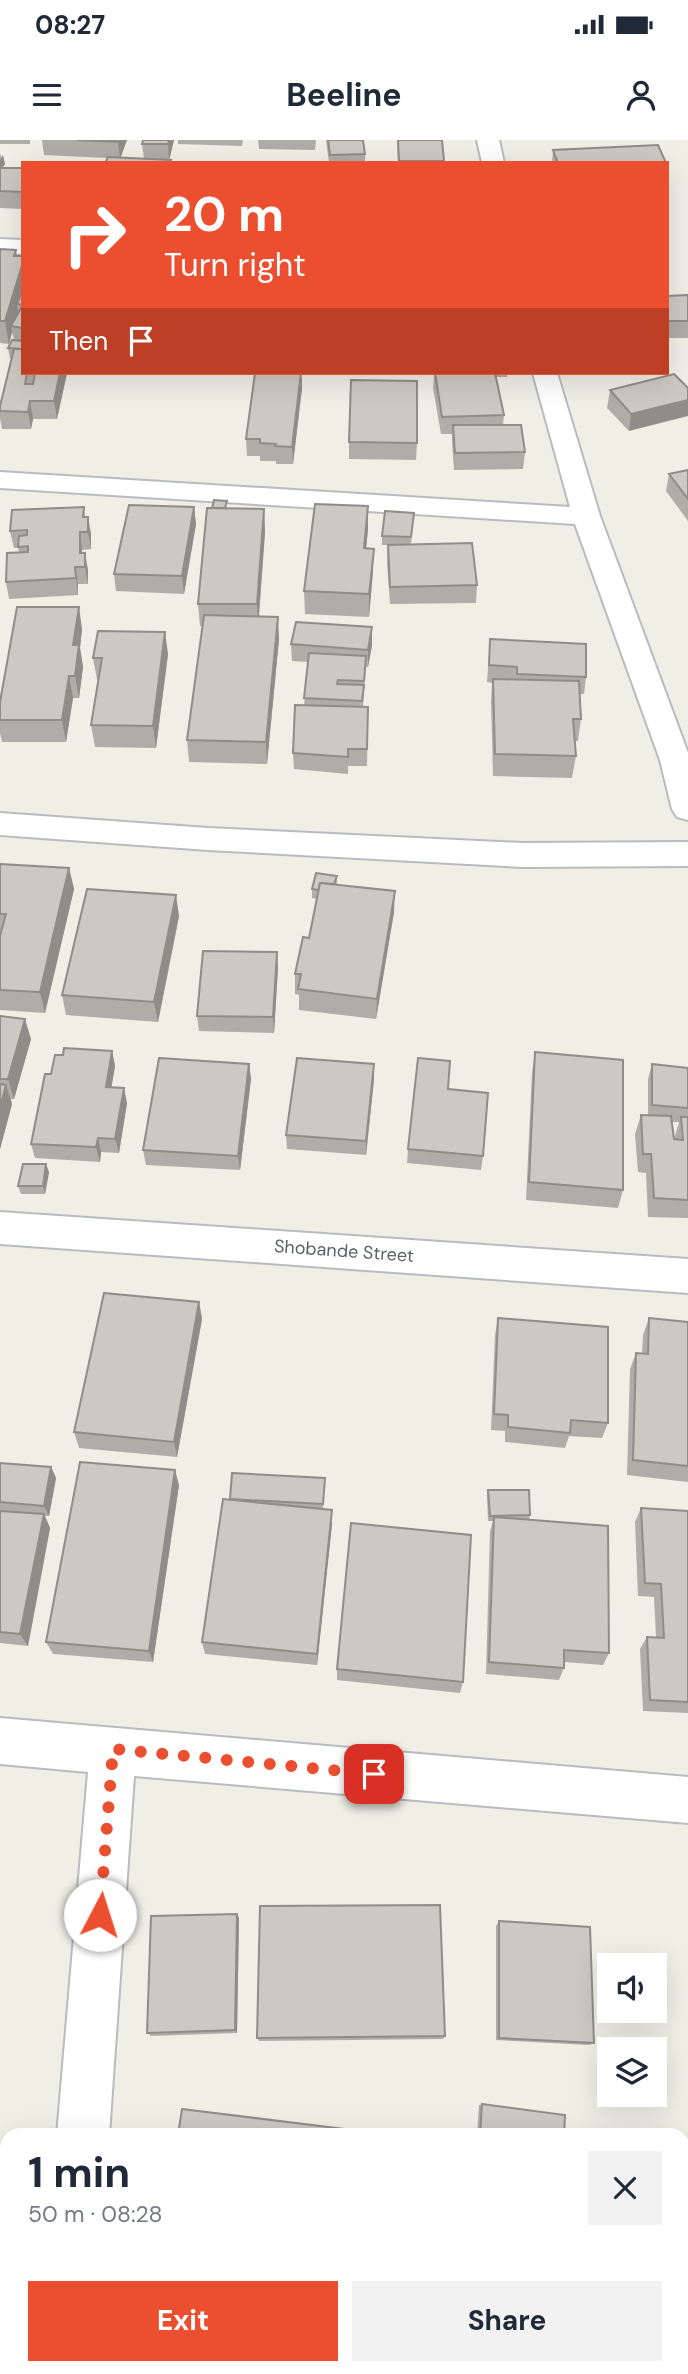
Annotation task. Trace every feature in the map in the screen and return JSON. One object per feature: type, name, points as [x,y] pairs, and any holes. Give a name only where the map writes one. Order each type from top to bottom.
[{"type":"street","points":[[488,140],[493,161]]},
{"type":"street","points":[[0,246],[21,247]]},
{"type":"street","points":[[546,375],[586,516],[675,760],[688,809]]},
{"type":"street","points":[[0,480],[586,516]]},
{"type":"street","points":[[0,824],[208,839],[522,855],[688,854]]},
{"type":"street","name":"Shobande Street","points":[[0,1228],[688,1276]]},
{"type":"street","points":[[0,1741],[688,1800]]},
{"type":"street","points":[[84,2128],[113,1749]]},
{"type":"building","points":[[77,140],[119,140],[118,142]]},
{"type":"building","points":[[143,140],[169,140],[168,144],[142,144]]},
{"type":"building","points":[[328,140],[363,140],[365,154],[330,155]]},
{"type":"building","points":[[398,140],[442,140],[444,161],[399,161]]},
{"type":"building","points":[[658,145],[665,161],[557,161],[553,150]]},
{"type":"building","points":[[108,157],[171,160],[171,161],[106,161]]},
{"type":"building","points":[[0,168],[21,168],[21,192],[0,191]]},
{"type":"building","points":[[0,249],[16,250],[14,256],[21,256],[21,269],[5,321],[0,321]]},
{"type":"building","points":[[688,295],[688,321],[669,321],[669,296]]},
{"type":"building","points":[[21,308],[21,328],[11,326]]},
{"type":"building","points":[[12,340],[21,341],[21,349],[8,348]]},
{"type":"building","points":[[14,349],[21,349],[21,375],[27,375],[25,384],[33,384],[35,375],[60,375],[54,401],[30,401],[28,412],[0,411]]},
{"type":"building","points":[[674,374],[688,388],[688,400],[631,414],[610,390]]},
{"type":"building","points":[[255,375],[301,375],[292,447],[260,443],[260,439],[246,439]]},
{"type":"building","points":[[435,375],[495,375],[504,415],[442,417]]},
{"type":"building","points":[[351,380],[417,381],[417,443],[349,442]]},
{"type":"building","points":[[453,425],[521,425],[525,452],[455,453]]},
{"type":"building","points":[[688,470],[688,499],[669,474]]},
{"type":"building","points":[[214,500],[227,501],[225,508],[212,508]]},
{"type":"building","points":[[315,504],[368,506],[364,548],[374,549],[369,594],[304,591]]},
{"type":"building","points":[[129,505],[194,507],[182,576],[114,574]]},
{"type":"building","points":[[84,507],[83,517],[88,517],[88,532],[80,532],[80,553],[85,553],[85,567],[75,567],[76,578],[6,582],[7,553],[28,552],[28,546],[18,547],[19,536],[27,535],[27,530],[10,531],[12,510]]},
{"type":"building","points":[[207,508],[264,509],[257,604],[198,604]]},
{"type":"building","points":[[385,511],[414,513],[411,537],[382,536]]},
{"type":"building","points":[[472,543],[477,585],[390,587],[388,545]]},
{"type":"building","points":[[17,607],[79,607],[73,645],[79,645],[75,676],[69,676],[62,720],[0,720],[0,702]]},
{"type":"building","points":[[204,615],[278,617],[266,742],[187,740]]},
{"type":"building","points":[[296,622],[372,627],[368,650],[291,644]]},
{"type":"building","points":[[98,631],[165,632],[153,726],[91,725],[102,658],[93,658]]},
{"type":"building","points":[[490,639],[586,644],[586,677],[517,674],[517,667],[489,665]]},
{"type":"building","points":[[309,653],[366,656],[364,681],[338,680],[337,684],[364,685],[362,701],[304,698]]},
{"type":"building","points":[[493,679],[579,681],[581,719],[573,719],[576,756],[495,754]]},
{"type":"building","points":[[295,705],[368,707],[367,749],[348,749],[348,757],[293,753]]},
{"type":"building","points":[[0,864],[69,868],[40,992],[0,990],[0,936],[6,914],[0,914]]},
{"type":"building","points":[[316,873],[337,876],[334,884],[320,883],[319,890],[312,889]]},
{"type":"building","points":[[320,883],[395,891],[377,999],[298,989],[301,974],[295,974],[303,937],[309,938]]},
{"type":"building","points":[[87,889],[176,895],[154,1002],[62,995]]},
{"type":"building","points":[[203,951],[277,952],[273,1017],[197,1016]]},
{"type":"building","points":[[0,1016],[25,1019],[8,1079],[0,1079]]},
{"type":"building","points":[[64,1048],[112,1051],[106,1087],[124,1088],[115,1139],[98,1138],[96,1147],[31,1144],[45,1074],[51,1074],[55,1055],[63,1055]]},
{"type":"building","points":[[535,1052],[623,1060],[623,1190],[529,1182]]},
{"type":"building","points":[[159,1058],[249,1064],[238,1156],[143,1150]]},
{"type":"building","points":[[297,1058],[374,1064],[366,1141],[286,1135]]},
{"type":"building","points":[[418,1058],[450,1061],[448,1089],[488,1093],[483,1156],[408,1149]]},
{"type":"building","points":[[652,1064],[688,1068],[688,1108],[652,1105]]},
{"type":"building","points":[[0,1084],[6,1085],[0,1107]]},
{"type":"building","points":[[641,1115],[671,1116],[674,1139],[683,1140],[681,1117],[688,1117],[688,1200],[654,1198],[651,1154],[643,1154]]},
{"type":"building","points":[[23,1164],[46,1164],[43,1186],[18,1186]]},
{"type":"building","points":[[104,1293],[199,1302],[174,1442],[74,1432]]},
{"type":"building","points":[[498,1318],[608,1327],[608,1423],[571,1420],[570,1433],[508,1427],[508,1415],[494,1414]]},
{"type":"building","points":[[649,1318],[688,1322],[688,1466],[633,1460],[636,1353],[648,1354]]},
{"type":"building","points":[[80,1462],[175,1470],[149,1651],[46,1642]]},
{"type":"building","points":[[0,1463],[51,1467],[44,1506],[0,1502]]},
{"type":"building","points":[[232,1473],[325,1478],[323,1504],[230,1499]]},
{"type":"building","points":[[488,1490],[529,1490],[530,1515],[490,1516]]},
{"type":"building","points":[[223,1499],[332,1510],[317,1654],[202,1642]]},
{"type":"building","points":[[641,1508],[688,1511],[688,1702],[650,1700],[647,1637],[664,1638],[661,1584],[645,1583]]},
{"type":"building","points":[[0,1511],[44,1514],[20,1634],[0,1632]]},
{"type":"building","points":[[494,1517],[608,1526],[609,1653],[564,1650],[564,1668],[489,1662]]},
{"type":"building","points":[[351,1523],[471,1535],[463,1682],[337,1669]]},
{"type":"building","points":[[440,1905],[445,2036],[257,2038],[260,1906]]},
{"type":"building","points":[[237,1914],[235,2030],[147,2033],[151,1916]]},
{"type":"building","points":[[499,1921],[590,1927],[594,2043],[499,2038]]},
{"type":"building","points":[[482,2104],[565,2115],[564,2128],[480,2128]]},
{"type":"building","points":[[182,2109],[336,2128],[179,2128]]},
{"type":"route","points":[[100,1915],[113,1749],[374,1774]]}]
